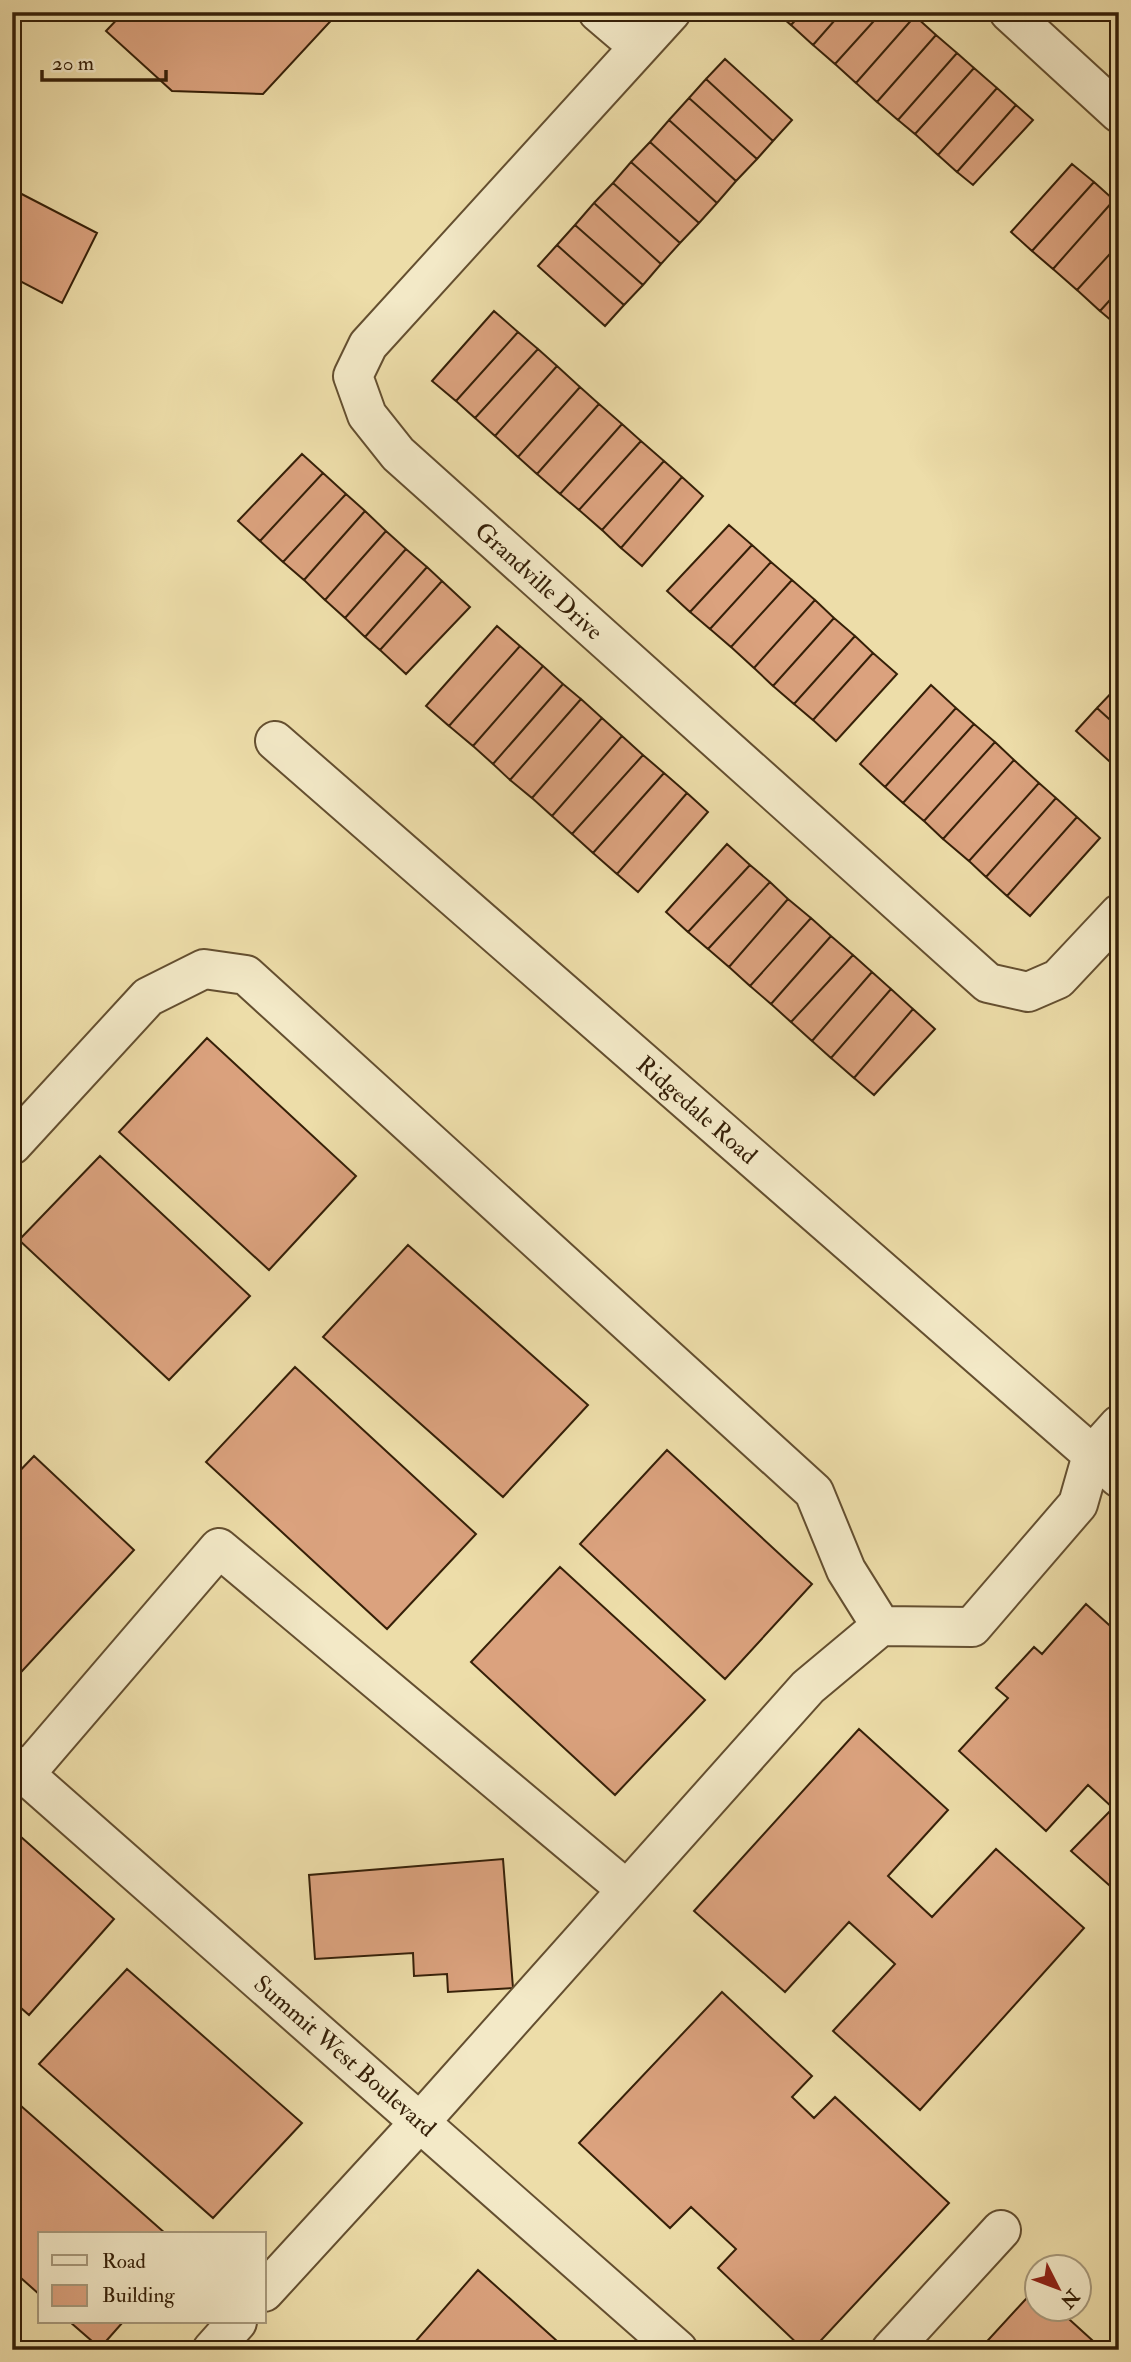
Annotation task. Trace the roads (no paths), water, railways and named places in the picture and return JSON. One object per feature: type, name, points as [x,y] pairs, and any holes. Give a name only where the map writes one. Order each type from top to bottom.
[{"type":"street","points":[[598,12],[639,47]]},
{"type":"street","name":"Grandville Drive","points":[[671,12],[368,345],[353,376],[367,415],[398,454],[988,983],[1028,992],[1058,979],[1119,914]]},
{"type":"street","points":[[1009,12],[1119,113]]},
{"type":"street","name":"Ridgedale Road","points":[[275,741],[1106,1467]]},
{"type":"street","points":[[12,1145],[148,997],[204,969],[246,975],[814,1492],[846,1570],[881,1626]]},
{"type":"street","points":[[266,2290],[420,2122],[808,1687],[881,1626],[972,1627],[1078,1504],[1106,1467],[1119,1425]]},
{"type":"street","points":[[19,1768],[219,1548],[627,1889]]},
{"type":"street","name":"Summit West Boulevard","points":[[19,1768],[678,2350]]},
{"type":"street","points":[[891,2350],[1001,2230]]},
{"type":"street","points":[[212,2350],[235,2324]]}]
